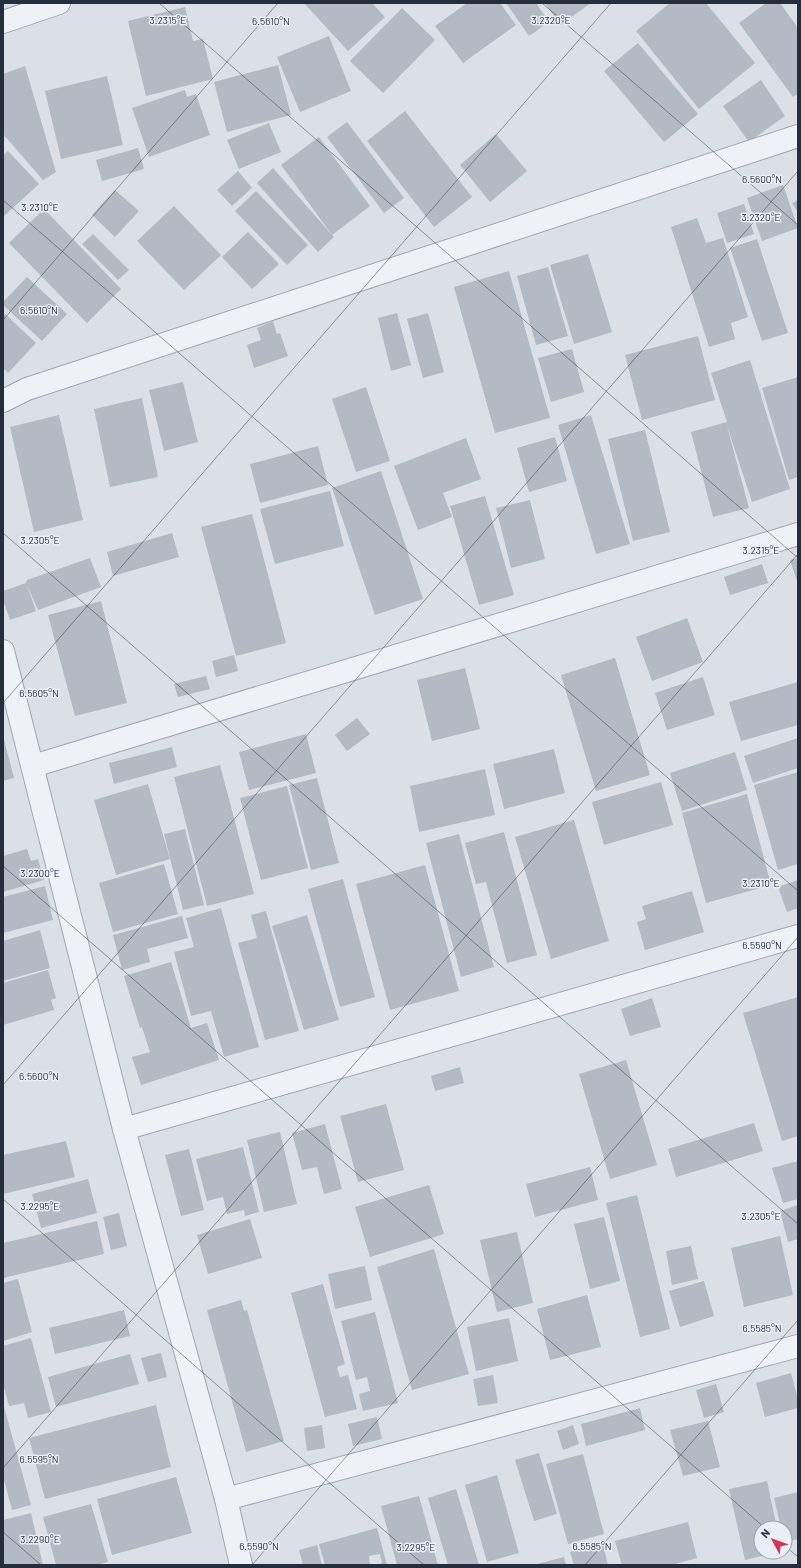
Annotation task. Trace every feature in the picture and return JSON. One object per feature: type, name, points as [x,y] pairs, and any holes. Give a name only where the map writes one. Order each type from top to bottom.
[{"type":"street","points":[[3,22],[59,3]]},
{"type":"street","points":[[3,401],[27,389],[798,136]]},
{"type":"street","points":[[33,766],[798,534]]},
{"type":"street","points":[[3,651],[124,1129],[226,1499],[241,1565]]},
{"type":"street","points":[[124,1129],[798,936]]},
{"type":"street","points":[[226,1499],[798,1346]]},
{"type":"building","points":[[304,3],[372,3],[385,17],[348,51]]},
{"type":"building","points":[[467,3],[500,3],[516,25],[463,63],[435,26]]},
{"type":"building","points":[[506,3],[536,3],[549,22],[529,36]]},
{"type":"building","points":[[545,3],[591,3],[560,25]]},
{"type":"building","points":[[670,3],[706,3],[755,63],[699,109],[636,31]]},
{"type":"building","points":[[766,3],[780,3],[798,28],[798,94],[793,97],[739,23]]},
{"type":"building","points":[[185,7],[193,41],[203,39],[213,79],[146,96],[128,21]]},
{"type":"building","points":[[402,8],[435,40],[383,93],[350,61]]},
{"type":"building","points":[[329,36],[351,91],[300,112],[277,57]]},
{"type":"building","points":[[638,43],[698,114],[664,142],[604,71]]},
{"type":"building","points":[[278,65],[291,115],[227,132],[214,82]]},
{"type":"building","points":[[25,66],[56,172],[43,180],[3,134],[3,74]]},
{"type":"building","points":[[107,76],[123,145],[61,159],[45,91]]},
{"type":"building","points":[[761,80],[785,116],[749,142],[723,106]]},
{"type":"building","points":[[185,90],[187,97],[196,94],[210,135],[149,157],[132,108]]},
{"type":"building","points":[[405,111],[472,197],[434,227],[367,141]]},
{"type":"building","points":[[347,122],[404,198],[384,213],[327,137]]},
{"type":"building","points":[[269,123],[281,152],[239,169],[227,140]]},
{"type":"building","points":[[496,134],[527,171],[490,202],[460,165]]},
{"type":"building","points":[[319,137],[370,206],[332,235],[281,165]]},
{"type":"building","points":[[138,148],[144,169],[102,181],[96,160]]},
{"type":"building","points":[[8,151],[39,184],[3,217],[3,155]]},
{"type":"building","points":[[273,168],[334,237],[318,252],[257,183]]},
{"type":"building","points":[[238,171],[252,188],[232,206],[217,190]]},
{"type":"building","points":[[783,185],[798,228],[762,241],[747,198]]},
{"type":"building","points":[[115,190],[139,211],[115,237],[92,215]]},
{"type":"building","points":[[256,191],[308,245],[287,265],[235,211]]},
{"type":"building","points":[[798,200],[798,213],[792,203]]},
{"type":"building","points":[[744,204],[754,234],[727,243],[717,213]]},
{"type":"building","points":[[174,206],[221,255],[184,290],[137,241]]},
{"type":"building","points":[[44,209],[121,289],[87,323],[9,243]]},
{"type":"building","points":[[697,218],[706,243],[723,238],[748,317],[731,323],[735,339],[709,347],[671,227]]},
{"type":"building","points":[[248,232],[279,264],[252,289],[222,257]]},
{"type":"building","points":[[93,234],[129,270],[118,280],[82,244]]},
{"type":"building","points":[[757,239],[788,333],[762,341],[730,248]]},
{"type":"building","points":[[588,254],[612,332],[574,344],[550,265]]},
{"type":"building","points":[[548,267],[568,336],[536,345],[517,276]]},
{"type":"building","points":[[509,271],[550,418],[495,433],[454,287]]},
{"type":"building","points":[[27,277],[67,314],[42,341],[3,305],[3,302]]},
{"type":"building","points":[[3,312],[36,343],[8,373],[3,368]]},
{"type":"building","points":[[397,313],[411,365],[391,371],[378,318]]},
{"type":"building","points":[[428,313],[444,372],[423,378],[407,319]]},
{"type":"building","points":[[273,321],[277,334],[280,333],[288,356],[254,368],[247,345],[261,340],[257,328]]},
{"type":"building","points":[[698,336],[715,400],[642,420],[625,355]]},
{"type":"building","points":[[572,349],[584,392],[551,402],[538,358]]},
{"type":"building","points":[[750,360],[790,489],[752,502],[727,426],[749,508],[713,517],[691,432],[727,422],[711,373]]},
{"type":"building","points":[[798,377],[798,477],[789,480],[762,388]]},
{"type":"building","points":[[183,382],[198,442],[164,451],[149,390]]},
{"type":"building","points":[[366,387],[390,461],[356,472],[332,399]]},
{"type":"building","points":[[142,398],[158,477],[110,487],[94,409]]},
{"type":"building","points":[[59,415],[83,520],[34,532],[10,427]]},
{"type":"building","points":[[591,415],[630,544],[596,554],[558,425]]},
{"type":"building","points":[[645,430],[670,532],[633,541],[608,439]]},
{"type":"building","points":[[555,437],[567,481],[529,492],[517,448]]},
{"type":"building","points":[[466,438],[481,479],[443,493],[452,517],[418,530],[394,466]]},
{"type":"building","points":[[318,446],[328,485],[260,503],[250,464]]},
{"type":"building","points":[[381,471],[423,599],[375,615],[332,488]]},
{"type":"building","points":[[330,491],[344,546],[275,564],[260,509]]},
{"type":"building","points":[[485,496],[514,595],[479,605],[450,506]]},
{"type":"building","points":[[530,500],[545,559],[511,568],[496,508]]},
{"type":"building","points":[[252,514],[286,643],[236,656],[201,527]]},
{"type":"building","points":[[172,533],[179,557],[113,576],[107,552]]},
{"type":"building","points":[[90,558],[101,587],[38,610],[27,585],[36,611],[10,620],[3,600],[3,591],[26,583],[27,580]]},
{"type":"building","points":[[798,558],[798,584],[790,560]]},
{"type":"building","points":[[762,564],[768,583],[730,595],[724,577]]},
{"type":"building","points":[[101,601],[127,703],[75,716],[48,615]]},
{"type":"building","points":[[687,618],[703,662],[652,681],[636,637]]},
{"type":"building","points":[[234,655],[238,671],[216,677],[212,661]]},
{"type":"building","points":[[615,658],[650,775],[596,791],[561,675]]},
{"type":"building","points":[[465,668],[480,729],[432,741],[417,680]]},
{"type":"building","points":[[206,676],[210,689],[178,697],[174,684]]},
{"type":"building","points":[[703,677],[715,715],[667,730],[655,693]]},
{"type":"building","points":[[798,682],[798,725],[741,741],[729,702]]},
{"type":"building","points":[[357,718],[370,734],[347,751],[335,735]]},
{"type":"building","points":[[306,734],[316,773],[249,790],[239,752]]},
{"type":"building","points":[[3,736],[14,778],[3,781]]},
{"type":"building","points":[[798,738],[798,768],[753,783],[744,756]]},
{"type":"building","points":[[172,747],[177,767],[114,784],[109,763]]},
{"type":"building","points":[[554,749],[565,793],[504,809],[493,764]]},
{"type":"building","points":[[735,752],[747,790],[682,811],[670,773]]},
{"type":"building","points":[[220,765],[254,894],[207,906],[174,777]]},
{"type":"building","points":[[485,769],[495,815],[419,832],[410,786]]},
{"type":"building","points":[[798,772],[798,864],[778,870],[754,785]]},
{"type":"building","points":[[317,778],[339,863],[311,870],[289,785]]},
{"type":"building","points":[[661,782],[673,825],[604,845],[592,802]]},
{"type":"building","points":[[148,784],[170,859],[116,875],[94,800]]},
{"type":"building","points":[[287,786],[308,868],[261,880],[240,798]]},
{"type":"building","points":[[747,794],[771,885],[706,903],[682,813]]},
{"type":"building","points":[[574,820],[609,941],[551,959],[515,837]]},
{"type":"building","points":[[185,829],[204,905],[183,910],[164,834]]},
{"type":"building","points":[[504,832],[537,955],[507,963],[486,882],[476,884],[465,843]]},
{"type":"building","points":[[459,834],[494,967],[461,977],[426,843]]},
{"type":"building","points":[[27,849],[31,861],[38,859],[44,880],[3,892],[3,856]]},
{"type":"building","points":[[164,864],[178,914],[113,932],[99,883]]},
{"type":"building","points":[[425,865],[459,991],[390,1010],[356,884]]},
{"type":"building","points":[[343,879],[375,997],[340,1007],[308,889]]},
{"type":"building","points":[[798,880],[798,908],[787,912],[778,887]]},
{"type":"building","points":[[45,886],[53,920],[3,933],[3,897]]},
{"type":"building","points":[[692,891],[704,932],[645,950],[637,922],[646,919],[642,906]]},
{"type":"building","points":[[221,908],[259,1047],[224,1057],[211,1011],[191,1016],[174,952],[194,947],[186,918]]},
{"type":"building","points":[[266,911],[299,1031],[265,1040],[238,943],[257,938],[251,915]]},
{"type":"building","points":[[307,915],[339,1020],[304,1030],[272,926]]},
{"type":"building","points":[[182,916],[188,938],[147,949],[150,962],[122,970],[113,935]]},
{"type":"building","points":[[40,930],[50,968],[3,981],[3,941]]},
{"type":"building","points":[[171,962],[191,1028],[207,1023],[219,1060],[141,1085],[132,1057],[150,1052],[142,1027],[140,1028],[124,976]]},
{"type":"building","points":[[48,970],[56,998],[51,1000],[54,1010],[3,1025],[3,983]]},
{"type":"building","points":[[798,997],[798,1136],[782,1141],[743,1013]]},
{"type":"building","points":[[652,998],[661,1027],[630,1036],[621,1009]]},
{"type":"building","points":[[626,1060],[657,1165],[610,1179],[579,1074]]},
{"type":"building","points":[[460,1067],[464,1083],[435,1091],[431,1076]]},
{"type":"building","points":[[386,1104],[404,1170],[358,1182],[340,1116]]},
{"type":"building","points":[[754,1123],[763,1151],[676,1177],[668,1149]]},
{"type":"building","points":[[325,1124],[342,1189],[324,1194],[317,1167],[302,1170],[292,1133]]},
{"type":"building","points":[[280,1132],[297,1204],[264,1212],[247,1140]]},
{"type":"building","points":[[66,1141],[75,1177],[3,1194],[3,1155]]},
{"type":"building","points":[[243,1147],[259,1212],[245,1216],[244,1210],[227,1214],[223,1197],[207,1201],[196,1159]]},
{"type":"building","points":[[189,1149],[204,1210],[181,1216],[165,1155]]},
{"type":"building","points":[[798,1161],[798,1199],[783,1203],[772,1168]]},
{"type":"building","points":[[590,1167],[598,1200],[535,1217],[526,1184]]},
{"type":"building","points":[[88,1179],[97,1213],[41,1228],[32,1194]]},
{"type":"building","points":[[429,1185],[444,1234],[370,1257],[355,1207]]},
{"type":"building","points":[[637,1195],[670,1329],[640,1337],[606,1203]]},
{"type":"building","points":[[798,1205],[798,1239],[788,1242],[780,1211]]},
{"type":"building","points":[[119,1213],[127,1246],[111,1250],[103,1217]]},
{"type":"building","points":[[604,1217],[620,1281],[590,1289],[574,1224]]},
{"type":"building","points":[[250,1219],[262,1258],[208,1274],[197,1235]]},
{"type":"building","points":[[97,1221],[104,1254],[3,1278],[3,1243]]},
{"type":"building","points":[[517,1232],[533,1303],[497,1312],[480,1240]]},
{"type":"building","points":[[780,1236],[793,1295],[744,1307],[731,1248]]},
{"type":"building","points":[[691,1246],[698,1279],[672,1285],[666,1251]]},
{"type":"building","points":[[434,1249],[469,1374],[412,1390],[377,1267]]},
{"type":"building","points":[[365,1266],[372,1300],[335,1309],[328,1274]]},
{"type":"building","points":[[18,1279],[32,1332],[3,1341],[3,1283]]},
{"type":"building","points":[[704,1281],[714,1316],[680,1327],[669,1291]]},
{"type":"building","points":[[323,1284],[345,1364],[337,1367],[340,1377],[348,1375],[357,1409],[325,1417],[291,1293]]},
{"type":"building","points":[[587,1295],[601,1347],[550,1360],[537,1309]]},
{"type":"building","points":[[241,1300],[244,1311],[247,1310],[284,1441],[246,1452],[207,1310]]},
{"type":"building","points":[[124,1310],[130,1336],[55,1354],[49,1328]]},
{"type":"building","points":[[375,1312],[398,1403],[363,1411],[359,1394],[370,1391],[367,1377],[356,1380],[341,1321]]},
{"type":"building","points":[[509,1318],[518,1361],[476,1371],[467,1327]]},
{"type":"building","points":[[31,1338],[51,1412],[28,1418],[24,1403],[9,1406],[3,1384],[3,1346]]},
{"type":"building","points":[[161,1353],[167,1377],[148,1382],[141,1358]]},
{"type":"building","points":[[130,1354],[139,1384],[56,1407],[48,1377]]},
{"type":"building","points":[[791,1373],[798,1399],[798,1408],[765,1417],[756,1383]]},
{"type":"building","points":[[493,1375],[498,1403],[478,1406],[473,1379]]},
{"type":"building","points":[[716,1384],[724,1412],[704,1418],[696,1390]]},
{"type":"building","points":[[3,1403],[31,1505],[12,1510],[3,1476]]},
{"type":"building","points":[[156,1405],[171,1467],[45,1499],[29,1438]]},
{"type":"building","points":[[640,1408],[645,1430],[586,1446],[581,1424]]},
{"type":"building","points":[[377,1417],[382,1439],[353,1446],[348,1424]]},
{"type":"building","points":[[708,1421],[720,1467],[683,1476],[670,1430]]},
{"type":"building","points":[[322,1425],[325,1448],[307,1451],[304,1428]]},
{"type":"building","points":[[573,1425],[579,1444],[563,1450],[557,1431]]},
{"type":"building","points":[[539,1453],[557,1514],[534,1521],[515,1460]]},
{"type":"building","points":[[583,1454],[604,1534],[568,1544],[546,1464]]},
{"type":"building","points":[[497,1475],[519,1553],[487,1562],[465,1485]]},
{"type":"building","points":[[176,1477],[192,1533],[112,1555],[97,1499]]},
{"type":"building","points":[[767,1481],[775,1520],[753,1520],[753,1558],[745,1560],[729,1489]]},
{"type":"building","points":[[456,1489],[479,1565],[448,1565],[428,1498]]},
{"type":"building","points":[[798,1492],[798,1539],[793,1540],[793,1520],[779,1520],[774,1498]]},
{"type":"building","points":[[419,1496],[438,1565],[397,1565],[381,1506]]},
{"type":"building","points":[[91,1504],[108,1562],[96,1565],[56,1565],[43,1517]]},
{"type":"building","points":[[31,1513],[43,1565],[3,1565],[3,1520]]},
{"type":"building","points":[[688,1522],[697,1558],[672,1565],[622,1565],[615,1541]]},
{"type":"building","points":[[377,1528],[387,1565],[377,1565],[382,1563],[380,1554],[369,1556],[370,1565],[325,1565],[319,1544]]},
{"type":"building","points":[[603,1544],[608,1565],[574,1565],[570,1552]]},
{"type":"building","points":[[317,1545],[322,1565],[303,1565],[299,1550]]},
{"type":"building","points":[[564,1557],[566,1565],[537,1565],[537,1564]]}]
